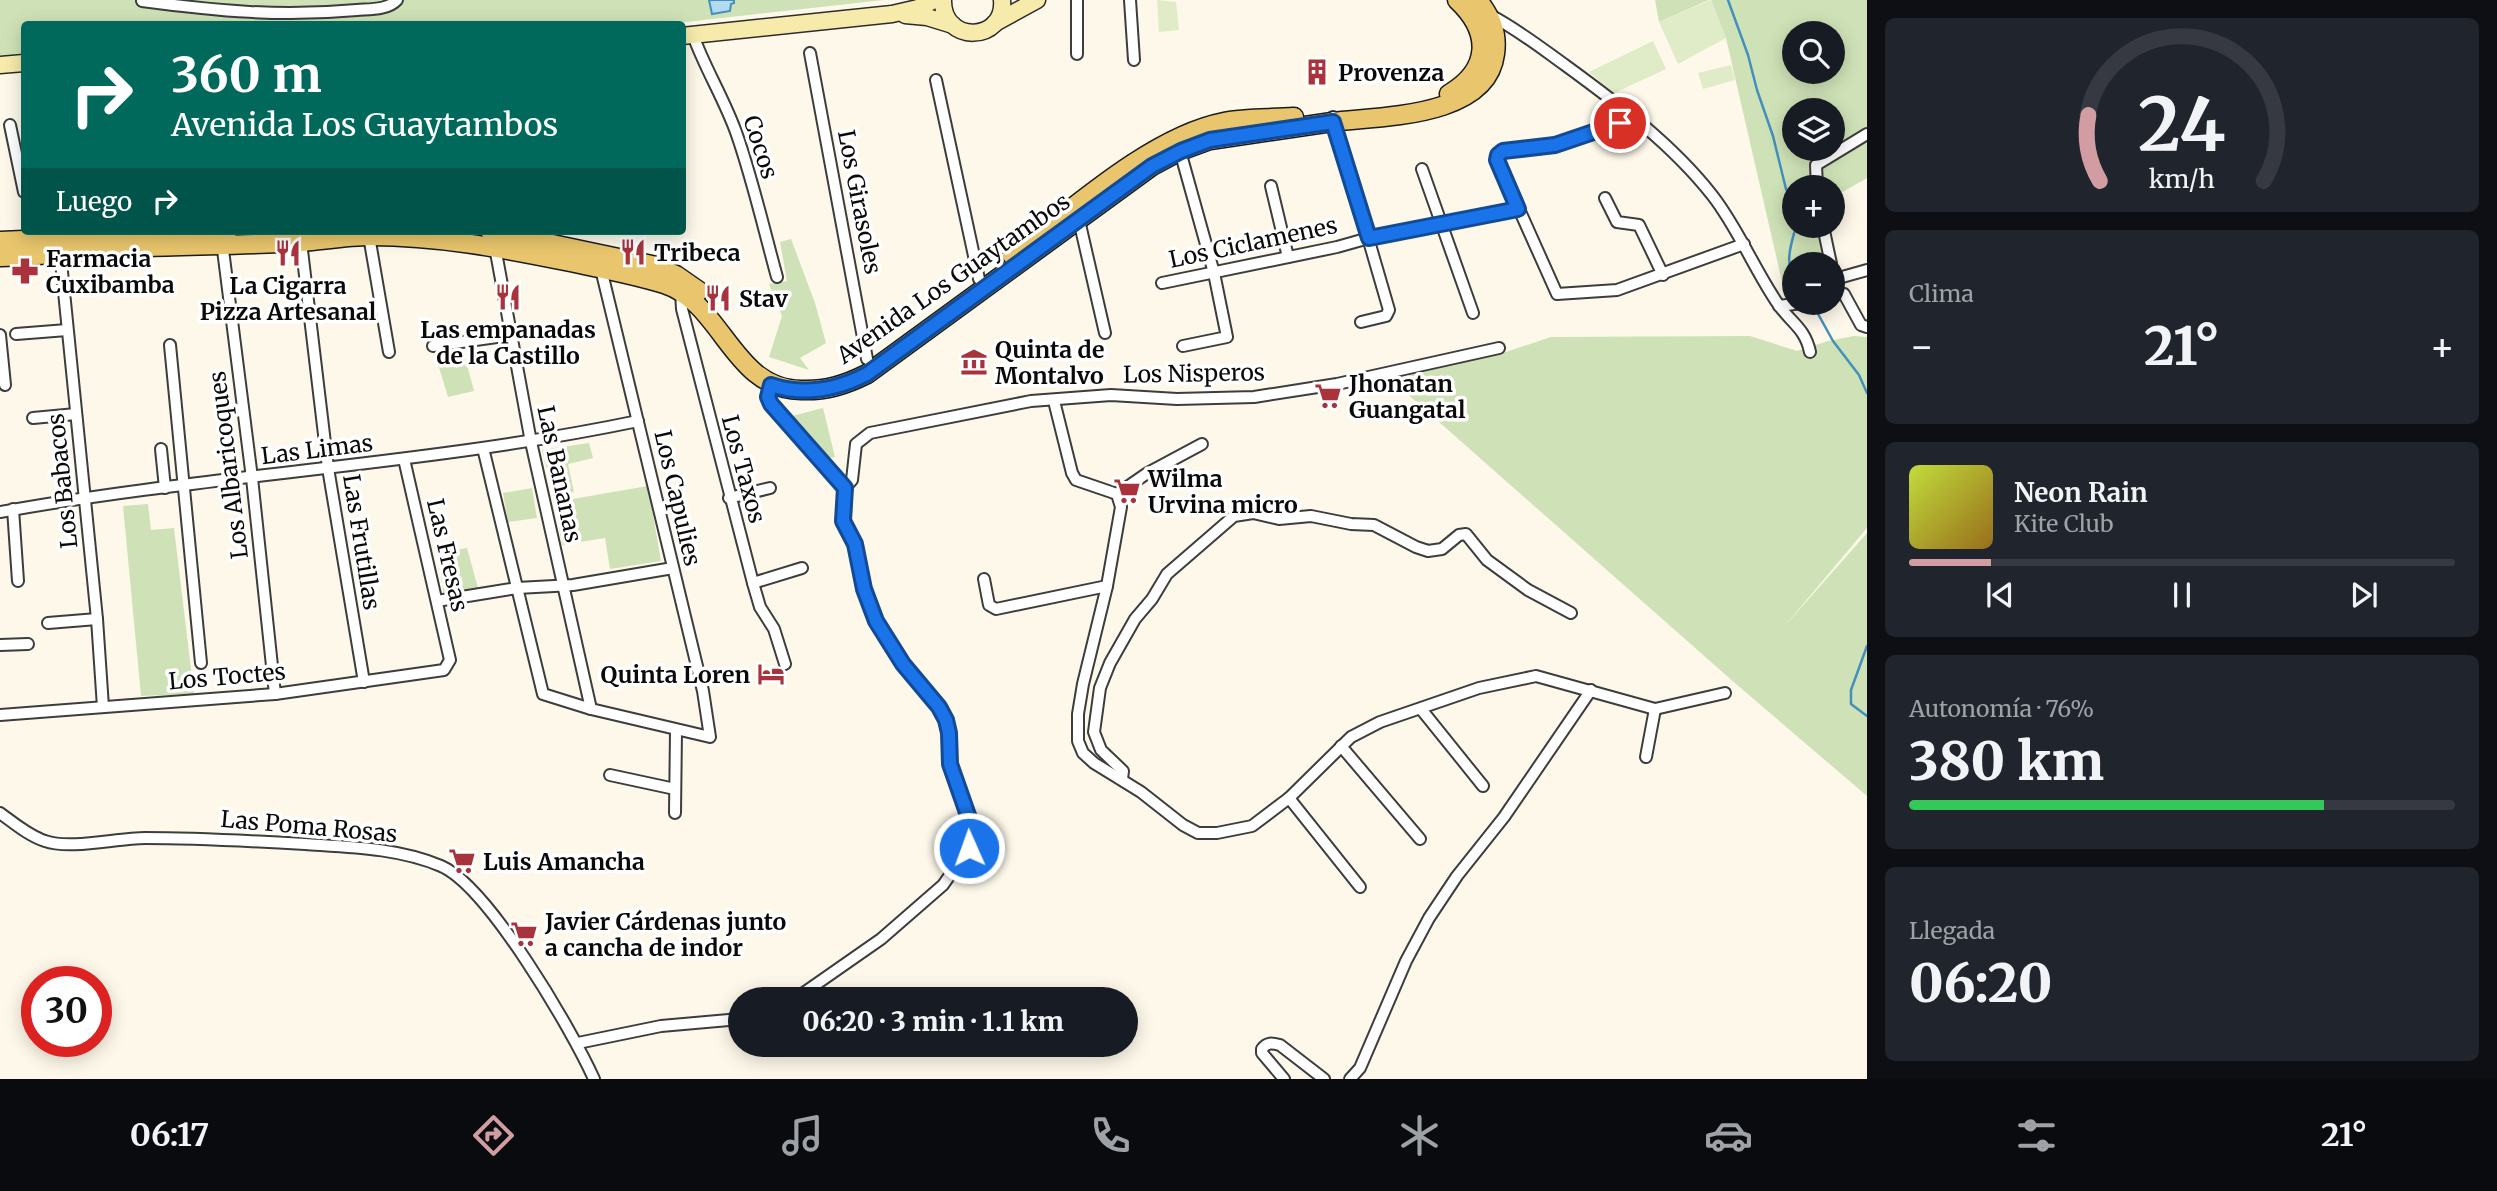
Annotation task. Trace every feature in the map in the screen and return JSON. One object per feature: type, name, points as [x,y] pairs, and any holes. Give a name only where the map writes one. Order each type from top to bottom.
[{"type":"main road","points":[[688,35],[892,14],[918,8],[934,0]]},
{"type":"main road","points":[[943,0],[946,17],[953,25]]},
{"type":"main road","points":[[995,23],[1000,15],[1002,0]]},
{"type":"main road","points":[[892,14],[927,17],[970,33],[979,32],[1037,0]]},
{"type":"main road","points":[[1457,0],[1482,18]]},
{"type":"main road","name":"Avenida Los Guaytambos","points":[[817,386],[867,359],[1079,220],[1152,166],[1181,151],[1210,140],[1411,105],[1447,95],[1459,88],[1470,78],[1481,56],[1482,18],[1478,0]]},
{"type":"main road","points":[[0,65],[21,63]]},
{"type":"main road","name":"Avenida Los Guaytambos","points":[[773,381],[817,386],[847,384],[867,374],[1147,154],[1183,135],[1227,121],[1333,118]]},
{"type":"main road","points":[[0,241],[34,235]]},
{"type":"main road","points":[[0,257],[223,236],[301,242],[369,236],[492,239],[633,260],[666,270],[685,288],[750,369],[773,381]]},
{"type":"main road","points":[[492,239],[601,269],[685,288]]},
{"type":"street","points":[[142,1],[260,14],[322,13],[387,7],[397,0]]},
{"type":"street","points":[[1077,0],[1077,54]]},
{"type":"street","points":[[1130,0],[1134,60]]},
{"type":"street","points":[[1482,18],[1510,24],[1631,117],[1680,161],[1712,195],[1779,306],[1807,338],[1810,352]]},
{"type":"street","name":"Cocos","points":[[688,35],[738,137],[777,277]]},
{"type":"street","name":"Los Girasoles","points":[[810,53],[867,359]]},
{"type":"street","points":[[936,80],[975,287]]},
{"type":"street","points":[[1631,117],[1555,145],[1503,151],[1498,155],[1497,160],[1555,290],[1561,295],[1617,290],[1744,244]]},
{"type":"street","points":[[1333,118],[1389,310],[1386,316],[1362,322]]},
{"type":"street","points":[[10,125],[21,178]]},
{"type":"street","points":[[1816,175],[1816,165],[1867,134]]},
{"type":"street","points":[[1181,151],[1227,337],[1183,346]]},
{"type":"street","points":[[1422,169],[1473,313]]},
{"type":"street","points":[[1271,186],[1288,257]]},
{"type":"street","points":[[1605,198],[1616,222],[1639,225],[1663,275]]},
{"type":"street","name":"Los Ciclamenes","points":[[1162,284],[1369,238],[1518,209]]},
{"type":"street","points":[[1079,220],[1105,333]]},
{"type":"street","name":"Los Albaricoques","points":[[223,236],[275,694]]},
{"type":"street","points":[[369,236],[388,352]]},
{"type":"street","name":"Las Bananas","points":[[492,239],[531,442],[591,709]]},
{"type":"street","name":"Las Frutillas","points":[[301,242],[328,468],[364,682]]},
{"type":"street","name":"Los Babacos","points":[[60,252],[97,619],[103,707]]},
{"type":"street","name":"Los Capulies","points":[[601,269],[702,691],[709,737],[676,731]]},
{"type":"street","points":[[1845,271],[1867,270]]},
{"type":"street","name":"Los Taxos","points":[[685,288],[682,309],[729,498],[760,607],[774,629],[785,664]]},
{"type":"street","points":[[1845,297],[1861,325],[1867,327]]},
{"type":"street","points":[[16,334],[67,330]]},
{"type":"street","points":[[0,335],[5,385]]},
{"type":"street","points":[[433,346],[511,335]]},
{"type":"street","points":[[170,345],[201,663]]},
{"type":"street","name":"Los Nisperos","points":[[845,488],[852,480],[854,449],[864,436],[1014,403],[1111,395],[1177,399],[1254,397],[1337,384],[1499,348]]},
{"type":"street","points":[[773,381],[768,397],[771,404],[845,488],[843,521],[855,544],[867,601],[895,652],[939,707],[946,720],[950,764],[970,821],[972,835],[969,848],[943,885],[880,939],[812,987]]},
{"type":"street","points":[[1054,401],[1076,480],[1117,494]]},
{"type":"street","points":[[33,418],[76,414]]},
{"type":"street","name":"Las Limas","points":[[0,512],[85,498],[531,442],[638,421]]},
{"type":"street","points":[[1117,494],[1146,474],[1202,444]]},
{"type":"street","points":[[484,448],[543,694],[676,731],[675,813]]},
{"type":"street","points":[[161,449],[165,488]]},
{"type":"street","name":"Las Fresas","points":[[404,459],[450,660]]},
{"type":"street","points":[[729,498],[770,488]]},
{"type":"street","points":[[1117,494],[1121,507],[1107,586],[1083,684],[1078,714],[1078,741],[1083,753],[1094,763],[1122,779],[1183,825],[1198,833],[1217,833],[1252,825],[1289,798],[1340,746],[1363,730],[1479,688],[1536,676],[1655,709],[1725,693]]},
{"type":"street","points":[[13,509],[18,581]]},
{"type":"street","points":[[1122,779],[1123,771],[1101,750],[1094,732],[1098,700],[1105,675],[1135,619],[1152,599],[1167,574],[1234,516],[1253,513],[1279,519],[1311,516],[1342,523],[1368,524],[1381,527],[1416,547],[1429,551],[1442,549],[1459,535],[1466,534],[1483,557],[1518,584],[1572,613]]},
{"type":"street","points":[[437,601],[517,588],[563,586],[673,568]]},
{"type":"street","points":[[753,583],[802,568]]},
{"type":"street","points":[[984,579],[989,605],[996,609],[1107,586]]},
{"type":"street","points":[[48,623],[97,619]]},
{"type":"street","points":[[0,645],[28,644]]},
{"type":"street","name":"Los Toctes","points":[[0,715],[275,694],[444,670],[450,660]]},
{"type":"street","points":[[1350,1079],[1360,1068],[1406,961],[1430,918],[1457,876],[1504,817],[1591,690]]},
{"type":"street","points":[[1421,709],[1483,786]]},
{"type":"street","points":[[1646,757],[1655,709]]},
{"type":"street","points":[[1340,746],[1420,839]]},
{"type":"street","points":[[610,775],[675,789]]},
{"type":"street","points":[[1289,798],[1360,887]]},
{"type":"street","name":"Las Poma Rosas","points":[[0,813],[36,838],[55,843],[135,838],[354,847],[405,854],[442,866],[461,879],[480,899],[523,957],[578,1043],[594,1079]]},
{"type":"street","points":[[578,1043],[661,1026],[728,1020]]},
{"type":"street","points":[[1284,1079],[1262,1053],[1265,1045],[1280,1045],[1324,1079]]},
{"type":"green space","points":[[0,0],[884,0],[686,22],[21,21],[21,60],[0,61]]},
{"type":"green space","points":[[1157,0],[1176,2],[1179,30],[1159,32]]},
{"type":"green space","points":[[1655,0],[1709,0],[1659,22]]},
{"type":"green space","points":[[1711,0],[1867,0],[1867,178],[1845,191],[1845,175],[1782,175],[1782,238],[1832,238],[1836,252],[1782,252],[1782,282],[1726,38]]},
{"type":"green space","points":[[1711,0],[1726,38],[1678,64],[1659,22]]},
{"type":"green space","points":[[1653,41],[1666,69],[1614,93],[1589,72]]},
{"type":"green space","points":[[1731,65],[1735,80],[1703,89],[1698,73]]},
{"type":"green space","points":[[791,239],[815,303],[826,343],[800,358],[809,370],[769,357],[782,316],[769,284],[787,281],[780,242]]},
{"type":"green space","points":[[1750,336],[1797,351],[1828,341],[1854,336],[1867,337],[1867,528],[1783,628],[1867,533],[1867,796],[1387,376],[1506,352],[1551,337]]},
{"type":"green space","points":[[463,350],[474,391],[448,397],[434,351]]},
{"type":"green space","points":[[823,408],[835,457],[824,459],[796,427],[792,416]]},
{"type":"green space","points":[[589,443],[593,458],[568,464],[574,492],[554,496],[542,450]]},
{"type":"green space","points":[[648,486],[661,561],[610,569],[605,538],[562,545],[555,502]]},
{"type":"green space","points":[[532,488],[537,518],[508,522],[503,493]]},
{"type":"green space","points":[[148,504],[151,530],[174,528],[194,694],[141,696],[123,506]]},
{"type":"green space","points":[[467,548],[478,588],[444,595],[437,554]]},
{"type":"water","points":[[709,0],[734,0],[734,3],[731,4],[730,11],[712,14]]},
{"type":"waterway","points":[[1728,0],[1748,55],[1783,175]]},
{"type":"waterway","points":[[1790,252],[1793,238]]},
{"type":"waterway","points":[[1819,315],[1833,341],[1859,375],[1867,393]]},
{"type":"waterway","points":[[1867,646],[1851,690],[1851,704],[1867,716]]},
{"type":"place","name":"Provenza","points":[[1317,72]]},
{"type":"place","name":"Tribeca","points":[[633,252]]},
{"type":"place","name":"La Cigarra Pizza Artesanal","points":[[288,253]]},
{"type":"place","name":"Farmacia Cuxibamba","points":[[25,271]]},
{"type":"place","name":"Las empanadas de la Castillo","points":[[508,297]]},
{"type":"place","name":"Stav","points":[[718,298]]},
{"type":"place","name":"Quinta de Montalvo","points":[[974,362]]},
{"type":"place","name":"Jhonatan Guangatal","points":[[1328,396]]},
{"type":"place","name":"Wilma Urvina micro","points":[[1127,491]]},
{"type":"place","name":"Quinta Loren","points":[[771,674]]},
{"type":"place","name":"Luis Amancha","points":[[462,861]]},
{"type":"place","name":"Javier Cárdenas junto a cancha de indor","points":[[524,934]]},
{"type":"route","points":[[969,848],[972,835],[970,821],[950,764],[946,720],[939,707],[903,664],[876,621],[867,601],[855,544],[843,521],[845,488],[771,404],[768,397],[771,385],[787,390],[818,391],[847,384],[867,374],[1152,166],[1210,140],[1333,122],[1369,238],[1518,209],[1497,160],[1498,155],[1503,151],[1555,145],[1620,123]]}]
